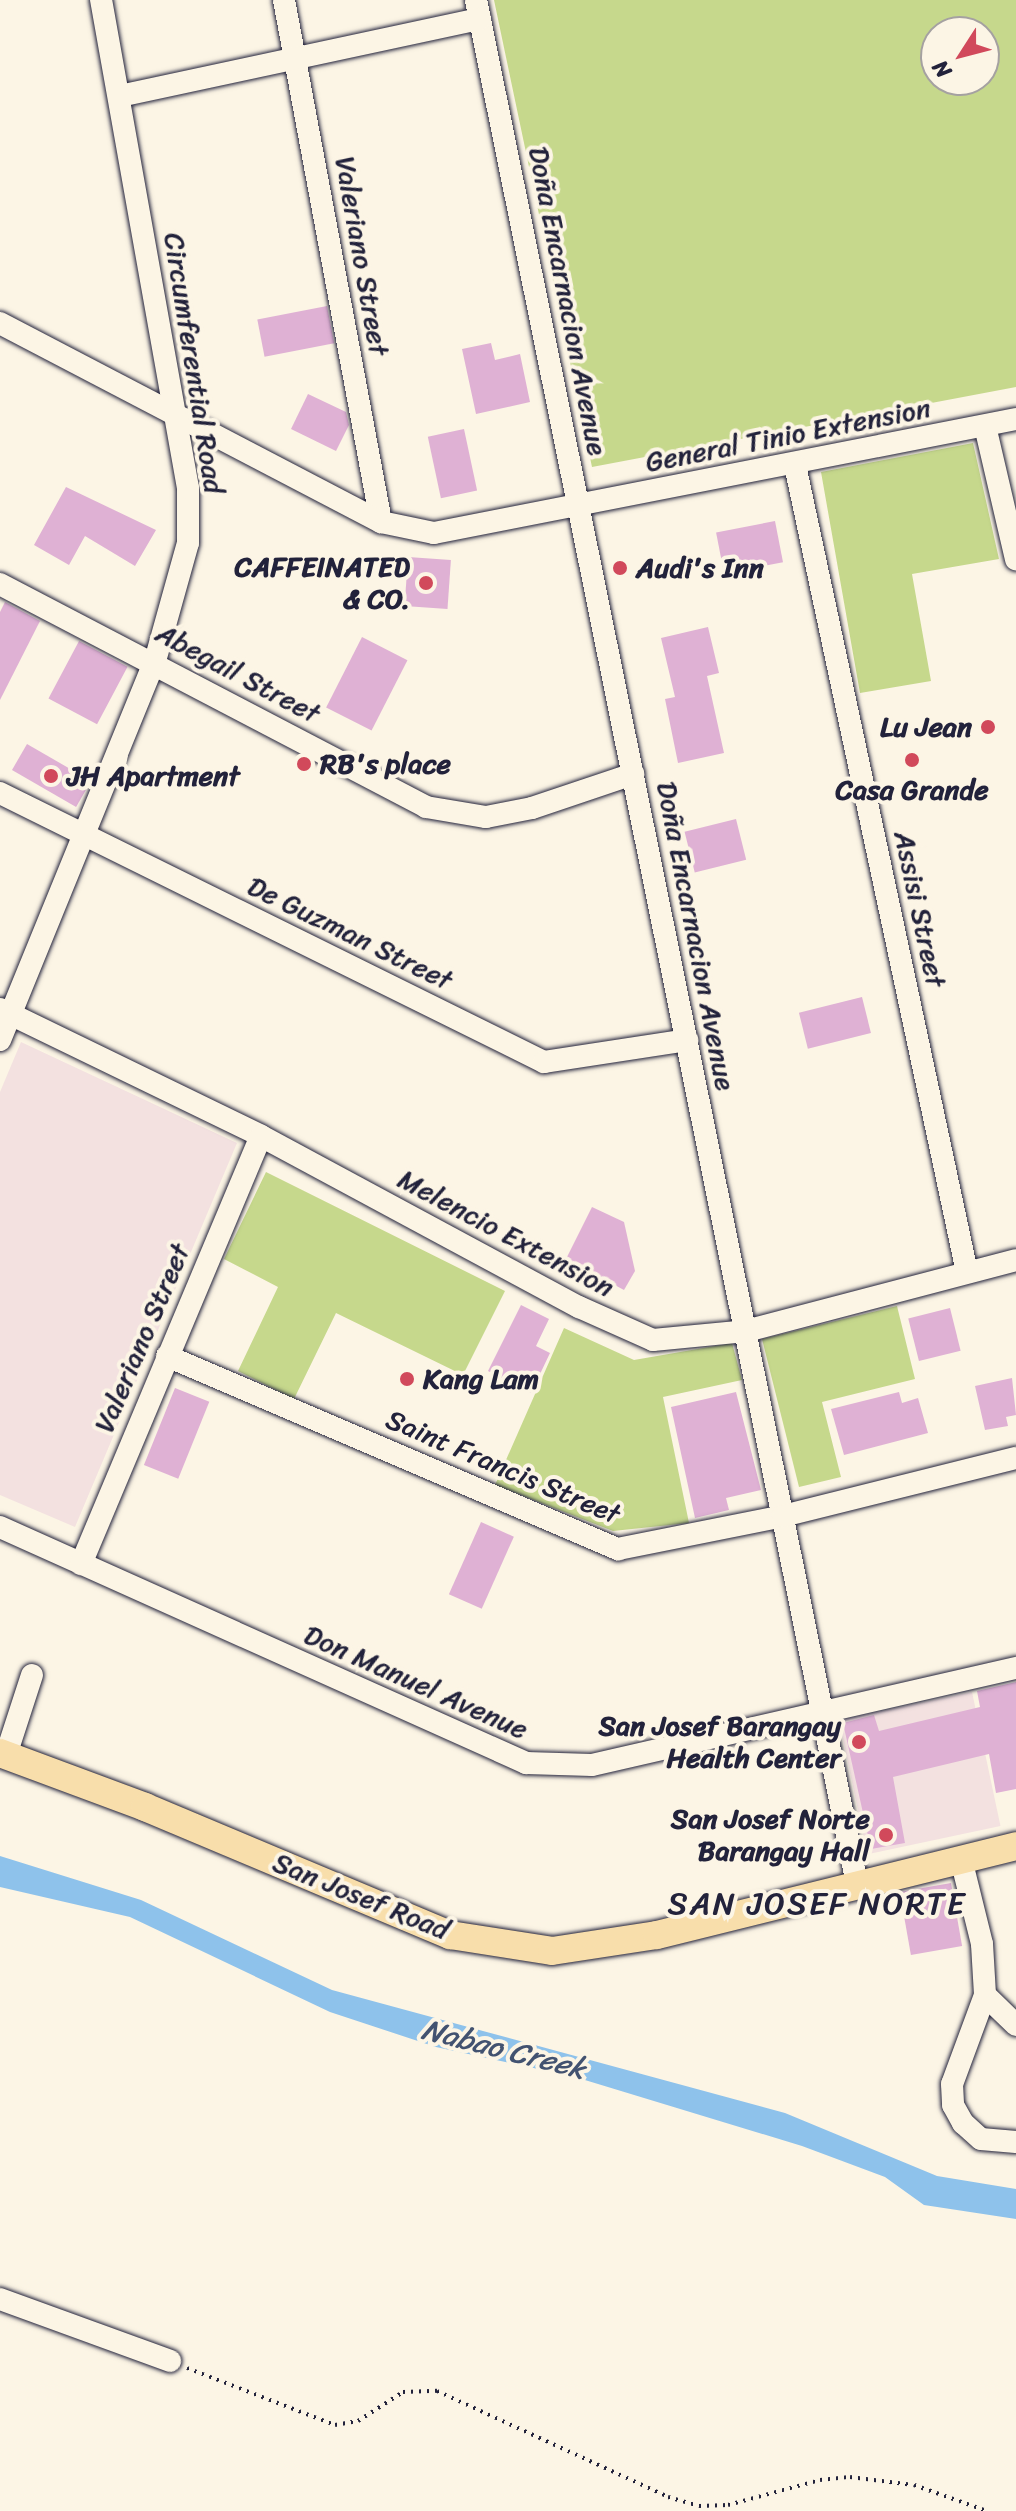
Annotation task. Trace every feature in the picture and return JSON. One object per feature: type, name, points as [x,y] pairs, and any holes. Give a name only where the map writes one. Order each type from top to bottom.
[{"type":"main road","name":"San Josef Road","points":[[3,1754],[145,1807],[450,1935],[552,1951],[657,1935],[1016,1846]]},
{"type":"street","name":"Circumferential Road","points":[[0,1040],[5,1012],[85,836],[155,661],[188,543],[188,488],[170,413],[120,96],[101,0]]},
{"type":"street","name":"Valeriano Street","points":[[284,0],[381,522]]},
{"type":"street","points":[[120,96],[296,59],[478,9]]},
{"type":"street","name":"Doña Encarnacion Avenue","points":[[478,9],[857,1884]]},
{"type":"street","name":"General Tinio Extension","points":[[0,323],[381,522],[434,533],[579,508],[1016,419]]},
{"type":"street","points":[[985,426],[1016,559]]},
{"type":"street","name":"Assisi Street","points":[[795,465],[967,1272]]},
{"type":"street","name":"Abegail Street","points":[[0,584],[155,661],[426,807],[486,817],[532,808],[633,774]]},
{"type":"street","name":"De Guzman Street","points":[[0,793],[544,1062],[687,1040]]},
{"type":"street","name":"Melencio Extension","points":[[5,1012],[261,1136],[579,1307],[653,1340],[746,1331],[1016,1260]]},
{"type":"street","name":"Valeriano Street","points":[[81,1564],[261,1136]]},
{"type":"street","name":"Saint Francis Street","points":[[167,1356],[618,1549],[783,1516],[1016,1458]]},
{"type":"street","name":"Don Manuel Avenue","points":[[0,1527],[526,1763],[592,1765],[1016,1668]]},
{"type":"street","points":[[3,1754],[32,1675]]},
{"type":"street","points":[[961,1859],[982,1944],[985,1995],[952,2084],[953,2105],[963,2123],[981,2139],[1016,2142]]},
{"type":"street","points":[[985,1995],[1016,2025]]},
{"type":"street","points":[[0,2299],[170,2361]]},
{"type":"path","points":[[170,2361],[335,2425],[358,2421],[403,2392],[437,2391],[668,2497],[699,2506],[728,2505],[820,2480],[850,2477],[914,2485],[987,2511]]},
{"type":"shaded area","points":[[21,1042],[237,1143],[75,1527],[0,1495],[0,1092]]},
{"type":"shaded area","points":[[972,1692],[1000,1826],[867,1854],[839,1720]]},
{"type":"green space","points":[[494,0],[1016,0],[1016,387],[592,467]]},
{"type":"green space","points":[[973,443],[999,559],[912,574],[931,681],[860,693],[821,472]]},
{"type":"green space","points":[[266,1172],[505,1291],[463,1375],[336,1313],[294,1399],[238,1371],[278,1287],[224,1259]]},
{"type":"green space","points":[[897,1306],[915,1379],[822,1402],[841,1477],[799,1487],[762,1339]]},
{"type":"green space","points":[[564,1328],[634,1360],[732,1343],[742,1380],[663,1397],[689,1523],[613,1531],[495,1485]]},
{"type":"water","name":"Nabao Creek","points":[[0,1856],[141,1900],[332,1990],[785,2113],[937,2176],[1016,2189],[1016,2219],[924,2205],[885,2177],[802,2146],[575,2077],[436,2047],[330,2012],[130,1917],[0,1887]]},
{"type":"building","points":[[327,306],[334,343],[265,357],[257,320]]},
{"type":"building","points":[[491,343],[495,360],[520,354],[530,402],[476,414],[462,349]]},
{"type":"building","points":[[308,394],[346,412],[349,425],[336,451],[291,429]]},
{"type":"building","points":[[464,429],[477,491],[441,498],[428,437]]},
{"type":"building","points":[[66,487],[156,530],[135,566],[85,536],[69,565],[34,545]]},
{"type":"building","points":[[775,521],[783,562],[724,574],[716,532]]},
{"type":"building","name":"CAFFEINATED & CO.","points":[[408,557],[451,560],[447,609],[405,606]]},
{"type":"building","points":[[5,602],[40,621],[0,700],[0,612]]},
{"type":"building","points":[[708,627],[719,673],[707,676],[724,753],[678,763],[665,699],[675,697],[661,638]]},
{"type":"building","points":[[362,637],[407,660],[372,731],[326,707]]},
{"type":"building","points":[[79,641],[128,667],[97,724],[48,698]]},
{"type":"building","name":"JH Apartment","points":[[27,744],[91,781],[76,807],[12,770]]},
{"type":"building","points":[[736,819],[746,860],[695,873],[685,832]]},
{"type":"building","points":[[862,997],[871,1033],[808,1049],[799,1013]]},
{"type":"building","points":[[592,1207],[624,1222],[635,1271],[624,1290],[566,1259]]},
{"type":"building","points":[[521,1305],[549,1319],[536,1346],[550,1353],[531,1393],[488,1371]]},
{"type":"building","points":[[950,1308],[961,1351],[919,1361],[908,1318]]},
{"type":"building","points":[[1012,1378],[1016,1415],[1006,1417],[1008,1426],[985,1430],[975,1386]]},
{"type":"building","points":[[175,1388],[209,1402],[178,1479],[144,1465]]},
{"type":"building","points":[[736,1392],[761,1490],[726,1498],[729,1510],[695,1518],[671,1407]]},
{"type":"building","points":[[899,1392],[902,1403],[918,1398],[928,1433],[844,1455],[831,1409]]},
{"type":"building","points":[[481,1522],[514,1537],[482,1609],[449,1594]]},
{"type":"building","points":[[1016,1682],[1016,1789],[996,1793],[989,1754],[893,1777],[905,1843],[871,1849],[843,1723],[874,1715],[879,1731],[980,1707],[977,1691]]},
{"type":"building","points":[[951,1883],[962,1946],[911,1955],[900,1892]]},
{"type":"place","name":"Audi's Inn","points":[[620,568]]},
{"type":"place","name":"CAFFEINATED & CO.","points":[[426,583]]},
{"type":"place","name":"Lu Jean","points":[[988,727]]},
{"type":"place","name":"Casa Grande","points":[[912,760]]},
{"type":"place","name":"RB's place","points":[[304,764]]},
{"type":"place","name":"JH Apartment","points":[[51,776]]},
{"type":"place","name":"Kang Lam","points":[[407,1379]]},
{"type":"place","name":"San Josef Barangay Health Center","points":[[859,1742]]},
{"type":"place","name":"San Josef Norte Barangay Hall","points":[[886,1835]]},
{"type":"district","name":"SAN JOSEF NORTE","points":[[817,1904]]}]
